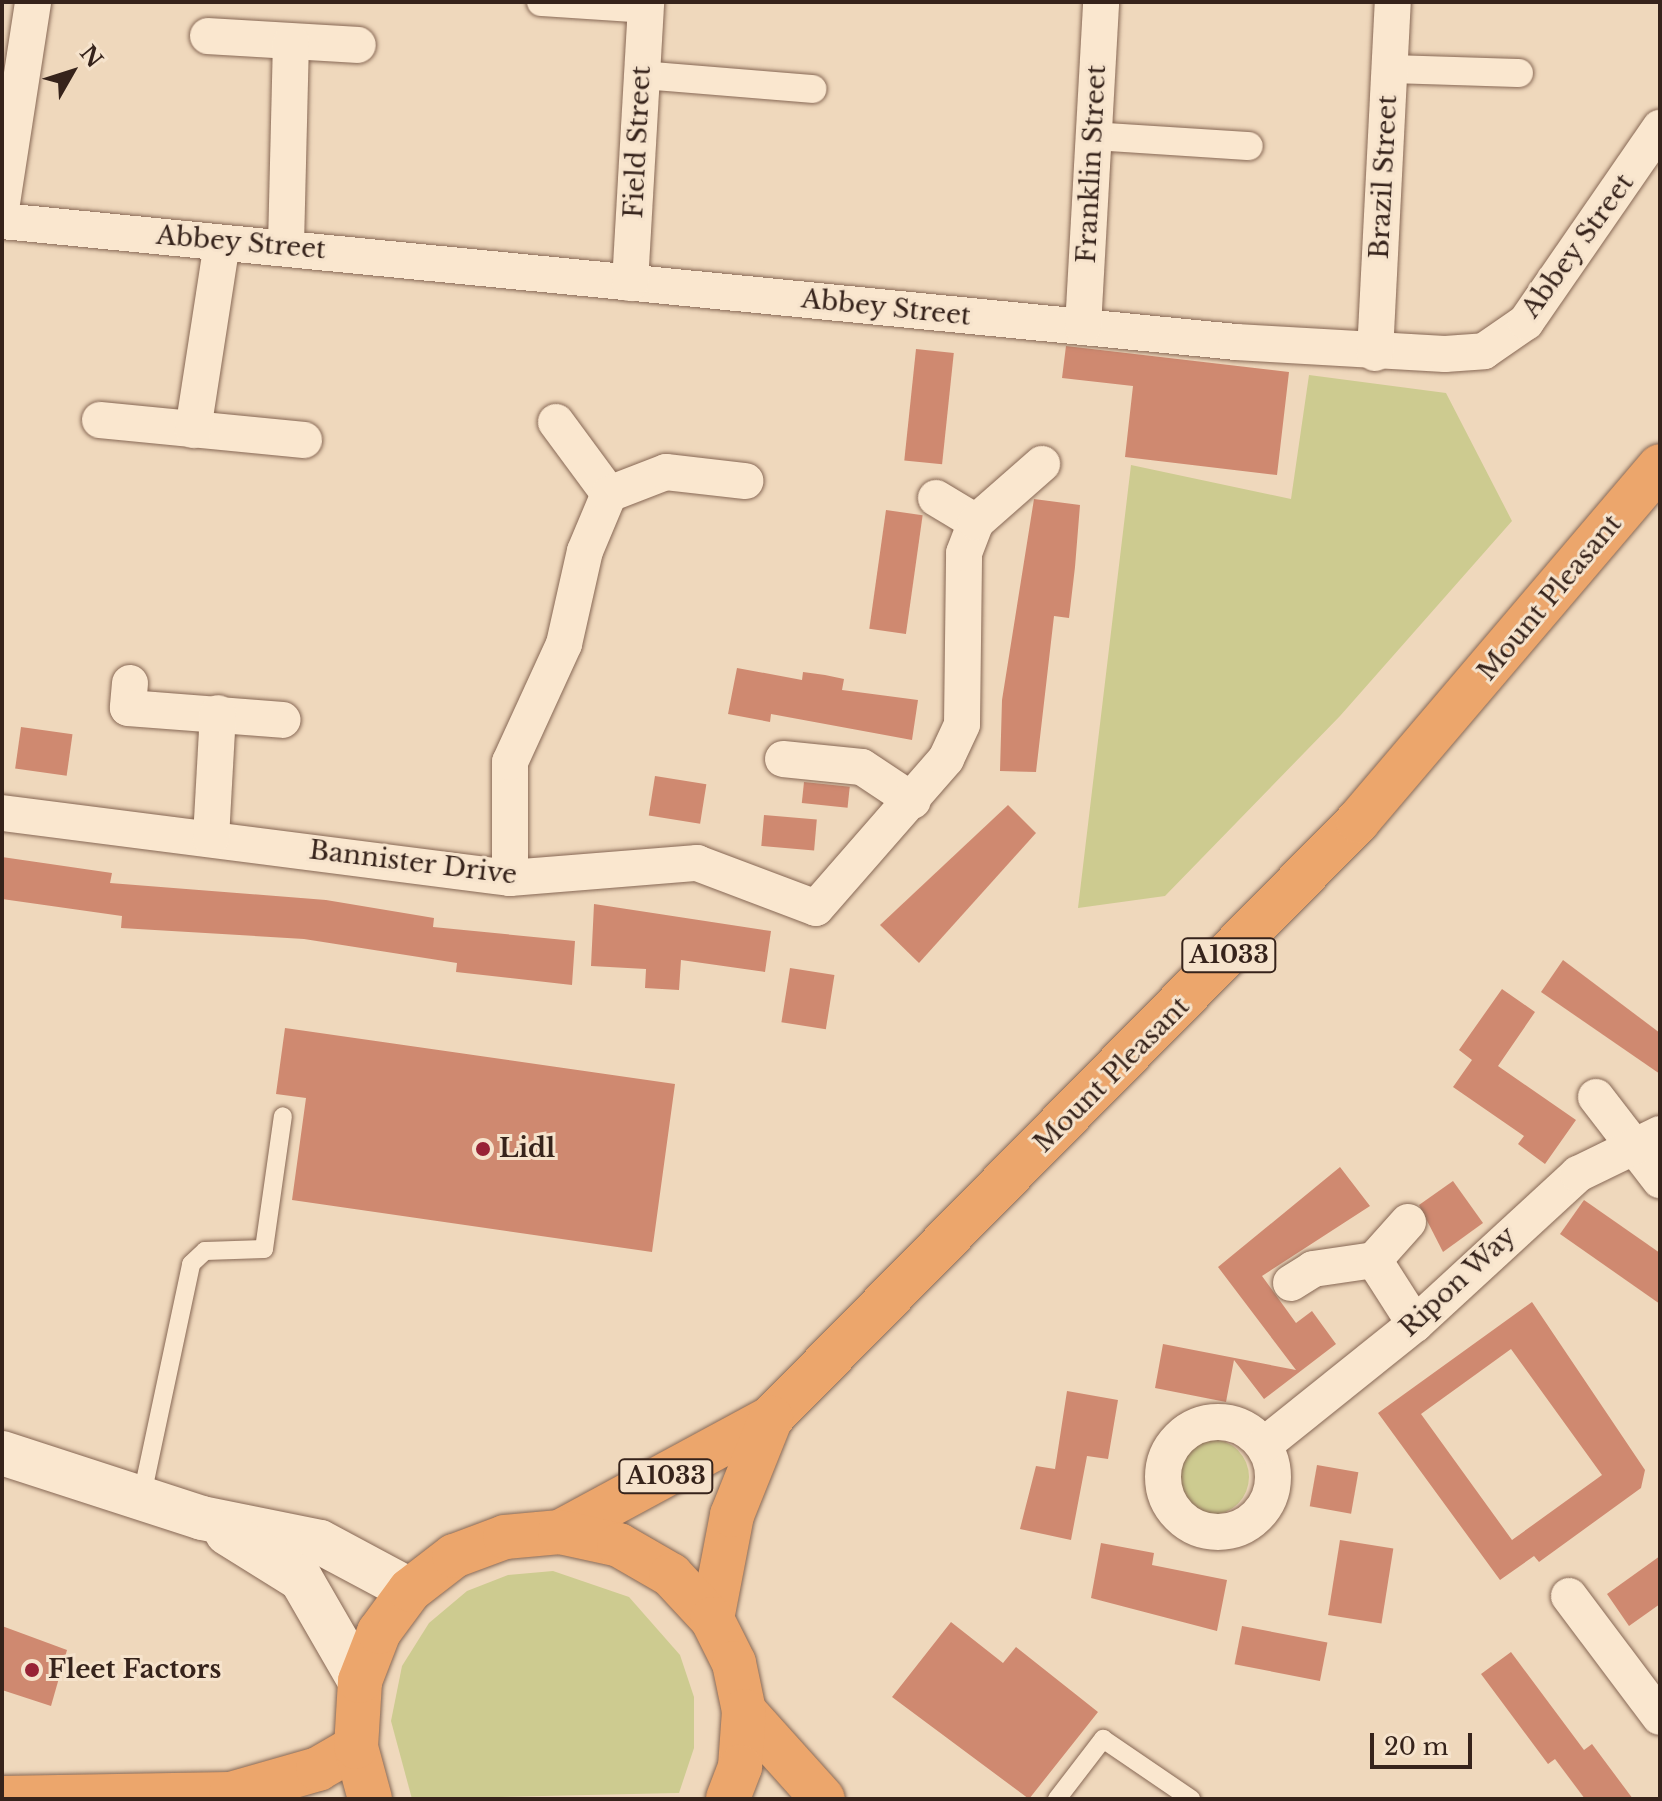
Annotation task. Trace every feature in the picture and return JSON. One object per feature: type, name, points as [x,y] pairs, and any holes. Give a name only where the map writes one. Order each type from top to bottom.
[{"type":"highway","name":"Mount Pleasant","points":[[771,1418],[1358,821],[1660,466]]},
{"type":"highway","name":"A1033","points":[[560,1532],[771,1418]]},
{"type":"highway","name":"A1033","points":[[712,1619],[732,1515],[771,1418]]},
{"type":"highway","name":"A1033","points":[[370,1799],[356,1747],[360,1681],[379,1632],[410,1590],[467,1551],[505,1537],[560,1532],[619,1545],[671,1575],[712,1619],[734,1663],[744,1711],[740,1767],[728,1799]]},
{"type":"highway","points":[[744,1711],[823,1799]]},
{"type":"highway","points":[[2,1798],[231,1794],[318,1769],[356,1747]]},
{"type":"street","points":[[2,203],[33,2]]},
{"type":"street","points":[[541,2],[646,5]]},
{"type":"street","name":"Franklin Street","points":[[1083,327],[1101,2]]},
{"type":"street","name":"Brazil Street","points":[[1375,353],[1393,2]]},
{"type":"street","name":"Field Street","points":[[630,283],[646,5]]},
{"type":"street","points":[[208,36],[358,45]]},
{"type":"street","points":[[286,245],[291,42]]},
{"type":"street","points":[[1390,69],[1519,73]]},
{"type":"street","points":[[642,75],[812,89]]},
{"type":"street","name":"Abbey Street","points":[[2,221],[222,243],[286,245],[630,283],[1375,353],[1484,351],[1508,338],[1601,220],[1660,128]]},
{"type":"street","points":[[1093,136],[1249,146]]},
{"type":"street","points":[[193,430],[222,243]]},
{"type":"street","points":[[100,420],[304,440]]},
{"type":"street","points":[[556,422],[609,494]]},
{"type":"street","points":[[936,498],[976,522],[1042,464]]},
{"type":"street","points":[[510,878],[510,762],[564,644],[585,551],[609,494],[666,472],[745,481]]},
{"type":"street","name":"Bannister Drive","points":[[2,813],[510,878],[697,863],[816,908],[913,801],[962,724],[964,553],[976,522]]},
{"type":"street","points":[[130,683],[128,708],[283,720]]},
{"type":"street","points":[[211,838],[218,713]]},
{"type":"street","points":[[783,759],[862,767],[913,801]]},
{"type":"street","points":[[1596,1097],[1648,1141],[1660,1180]]},
{"type":"street","name":"Ripon Way","points":[[1264,1445],[1415,1324],[1578,1174],[1648,1141]]},
{"type":"street","points":[[1291,1283],[1313,1269],[1374,1260],[1408,1222]]},
{"type":"street","points":[[1374,1260],[1415,1324]]},
{"type":"street","points":[[2,1453],[202,1518],[320,1542],[410,1590]]},
{"type":"street","points":[[202,1518],[301,1579],[335,1628],[360,1681]]},
{"type":"street","points":[[1569,1596],[1648,1677],[1660,1717]]},
{"type":"lane","points":[[141,1500],[191,1264],[205,1251],[264,1249],[283,1116]]},
{"type":"lane","points":[[1057,1799],[1103,1739],[1191,1799]]},
{"type":"shaded area","points":[[1309,375],[1446,393],[1512,521],[1340,716],[1165,896],[1078,908],[1131,465],[1291,499]]},
{"type":"shaded area","points":[[1211,1439],[1226,1442],[1238,1450],[1246,1462],[1249,1477],[1246,1492],[1238,1504],[1226,1512],[1211,1515],[1196,1512],[1184,1504],[1176,1492],[1173,1477],[1176,1462],[1184,1450],[1196,1442]]},
{"type":"shaded area","points":[[553,1571],[629,1597],[680,1655],[694,1697],[694,1748],[679,1793],[412,1799],[391,1721],[402,1666],[429,1623],[467,1591],[508,1575]]},
{"type":"building","points":[[1066,346],[1289,372],[1277,475],[1125,457],[1133,386],[1062,378]]},
{"type":"building","points":[[916,349],[954,353],[942,464],[904,460]]},
{"type":"building","points":[[1034,499],[1080,505],[1069,618],[1054,616],[1036,772],[1000,771],[1002,700]]},
{"type":"building","points":[[886,510],[923,515],[906,634],[869,629]]},
{"type":"building","points":[[737,668],[802,680],[803,672],[825,675],[844,679],[842,690],[918,700],[912,740],[771,714],[770,722],[728,714]]},
{"type":"building","points":[[21,727],[72,734],[67,776],[15,769]]},
{"type":"building","points":[[655,776],[706,784],[700,824],[649,816]]},
{"type":"building","points":[[804,782],[850,787],[848,808],[802,803]]},
{"type":"building","points":[[1008,805],[1036,833],[919,963],[880,925]]},
{"type":"building","points":[[764,815],[817,820],[814,851],[761,846]]},
{"type":"building","points":[[2,857],[112,873],[110,883],[326,900],[434,918],[433,927],[575,941],[572,985],[456,972],[457,963],[304,939],[121,928],[122,916],[2,899]]},
{"type":"building","points":[[594,904],[771,931],[765,972],[681,960],[679,990],[645,988],[646,969],[591,966]]},
{"type":"building","points":[[1563,960],[1660,1033],[1660,1074],[1541,992]]},
{"type":"building","points":[[790,968],[834,975],[826,1029],[781,1022]]},
{"type":"building","points":[[1502,989],[1535,1012],[1498,1066],[1576,1120],[1545,1164],[1518,1144],[1524,1136],[1453,1087],[1472,1060],[1459,1050]]},
{"type":"building","name":"Lidl","points":[[285,1028],[675,1084],[652,1252],[292,1200],[306,1098],[276,1094]]},
{"type":"building","points":[[1340,1167],[1370,1206],[1262,1276],[1296,1323],[1312,1311],[1336,1344],[1264,1399],[1234,1360],[1226,1402],[1155,1388],[1163,1344],[1296,1370],[1218,1267]]},
{"type":"building","points":[[1453,1181],[1483,1223],[1443,1252],[1419,1205]]},
{"type":"building","points":[[1584,1200],[1660,1253],[1660,1304],[1560,1234]]},
{"type":"building","points":[[1532,1302],[1645,1470],[1641,1488],[1539,1562],[1534,1556],[1500,1580],[1378,1413]],"holes":[[[1511,1349],[1602,1475],[1512,1540],[1421,1414]]]},
{"type":"building","points":[[1067,1391],[1118,1400],[1108,1459],[1087,1456],[1071,1540],[1020,1529],[1036,1466],[1055,1469]]},
{"type":"building","points":[[1317,1465],[1358,1472],[1351,1514],[1310,1506]]},
{"type":"building","points":[[1340,1540],[1393,1548],[1381,1624],[1328,1615]]},
{"type":"building","points":[[1101,1543],[1154,1553],[1152,1565],[1227,1580],[1217,1631],[1091,1598]]},
{"type":"building","points":[[1660,1556],[1660,1604],[1629,1626],[1607,1594]]},
{"type":"building","points":[[951,1622],[1003,1663],[1016,1647],[1098,1712],[1029,1799],[892,1697]]},
{"type":"building","name":"Fleet Factors","points":[[2,1626],[67,1650],[51,1706],[2,1690]]},
{"type":"building","points":[[1242,1626],[1327,1643],[1320,1681],[1235,1664]]},
{"type":"building","points":[[1511,1652],[1584,1750],[1592,1744],[1633,1799],[1585,1799],[1555,1759],[1548,1764],[1481,1674]]},
{"type":"place","name":"Lidl","points":[[483,1149]]},
{"type":"place","name":"Fleet Factors","points":[[32,1670]]}]
